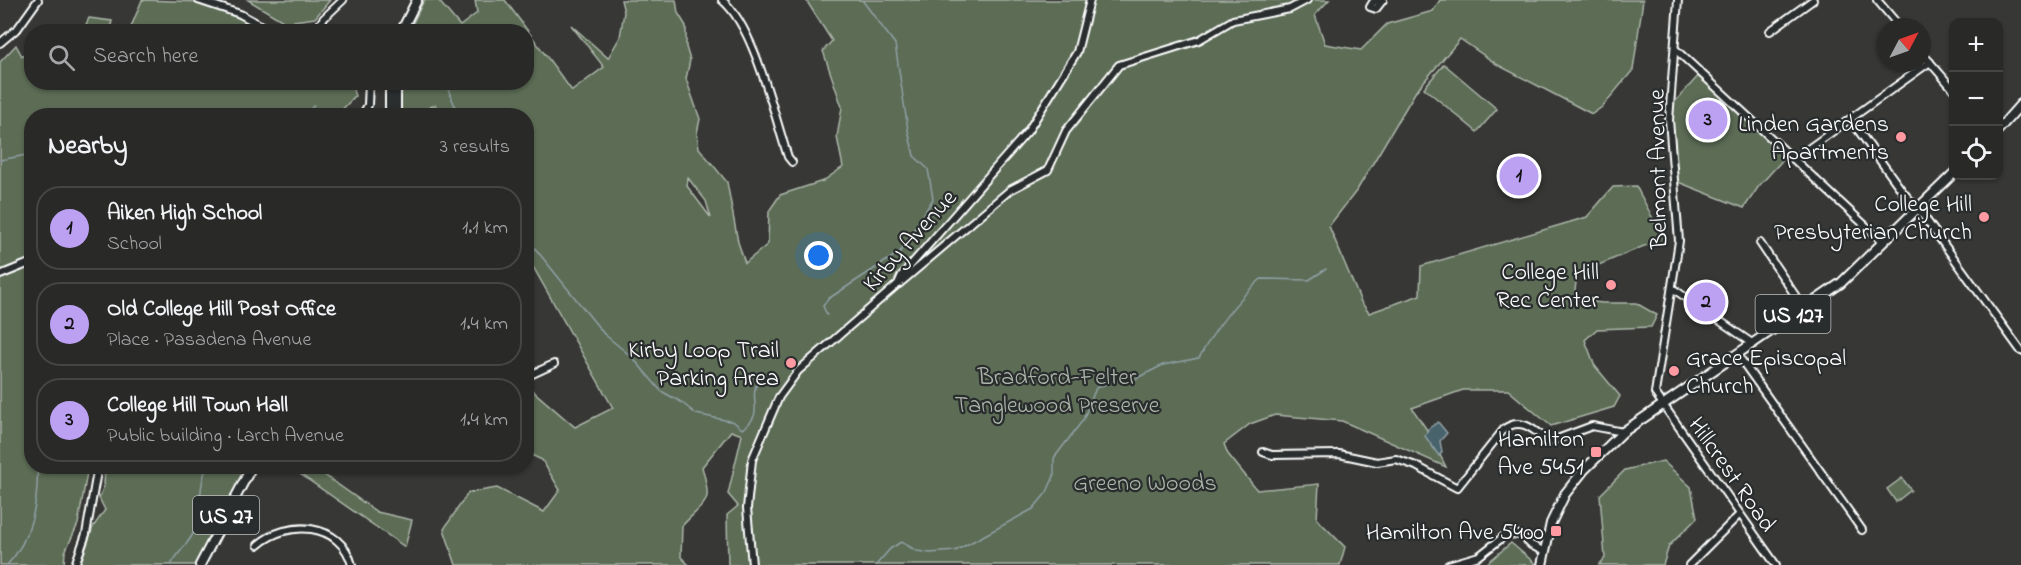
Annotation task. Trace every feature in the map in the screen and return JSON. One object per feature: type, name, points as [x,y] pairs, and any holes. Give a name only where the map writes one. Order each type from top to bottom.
[{"type":"main road","points":[[405,24],[417,0]]},
{"type":"main road","points":[[390,90],[390,108]]},
{"type":"main road","points":[[396,90],[396,108]]},
{"type":"main road","points":[[2002,126],[2021,104]]},
{"type":"main road","name":"US 127","points":[[1542,565],[1554,515],[1565,494],[1584,470],[1623,432],[1841,283],[1949,177]]},
{"type":"main road","name":"US 27","points":[[200,565],[246,474]]},
{"type":"street","points":[[0,43],[18,28],[38,0]]},
{"type":"street","points":[[198,0],[240,14],[258,24]]},
{"type":"street","points":[[320,24],[343,0]]},
{"type":"street","points":[[722,0],[739,18],[744,28],[788,157],[792,162]]},
{"type":"street","name":"Kirby Avenue","points":[[752,565],[747,508],[752,460],[779,397],[798,371],[898,285],[902,275],[1028,131],[1077,52],[1090,0]]},
{"type":"street","points":[[898,285],[1010,190],[1048,170],[1066,132],[1119,65],[1199,40],[1233,20],[1290,9],[1306,0]]},
{"type":"street","name":"Belmont Avenue","points":[[1662,405],[1654,386],[1679,241],[1669,120],[1678,0]]},
{"type":"street","points":[[1770,31],[1813,0]]},
{"type":"street","points":[[1877,0],[1892,18]]},
{"type":"street","points":[[1675,49],[1883,242]]},
{"type":"street","points":[[1931,63],[1949,85]]},
{"type":"street","points":[[1794,159],[1916,72]]},
{"type":"street","points":[[366,108],[369,90]]},
{"type":"street","points":[[1850,119],[2021,351]]},
{"type":"street","points":[[1760,243],[1803,308]]},
{"type":"street","points":[[0,275],[24,265]]},
{"type":"street","points":[[1672,288],[1752,343]]},
{"type":"street","points":[[1737,354],[1862,530]]},
{"type":"street","points":[[534,373],[554,364]]},
{"type":"street","name":"Hillcrest Road","points":[[1662,405],[1776,565]]},
{"type":"street","points":[[1263,452],[1272,455],[1339,454],[1377,462],[1396,459],[1416,466],[1457,488],[1510,424],[1527,425],[1550,442],[1592,426],[1623,432]]},
{"type":"street","points":[[75,565],[86,534],[97,474]]},
{"type":"street","points":[[1689,565],[1740,514]]},
{"type":"street","points":[[258,545],[276,532],[294,528],[310,529],[336,539],[346,550],[352,565]]},
{"type":"street","points":[[1448,565],[1479,556],[1507,534],[1521,535],[1531,545],[1545,552]]},
{"type":"green space","points":[[142,0],[205,2],[255,24],[132,24]]},
{"type":"green space","points":[[248,0],[330,0],[315,18],[288,24]]},
{"type":"green space","points":[[424,0],[438,0],[458,24],[412,24]]},
{"type":"green space","points":[[475,0],[505,0],[523,24],[463,24],[477,13]]},
{"type":"green space","points":[[621,0],[676,0],[678,13],[686,26],[686,47],[690,60],[686,79],[700,119],[697,133],[699,148],[727,182],[738,242],[745,263],[768,244],[769,211],[780,195],[823,181],[843,167],[837,137],[842,107],[823,51],[832,41],[806,0],[1329,0],[1315,15],[1325,44],[1361,50],[1387,24],[1433,11],[1440,0],[1643,0],[1633,70],[1602,107],[1592,114],[1498,65],[1460,39],[1416,91],[1357,190],[1329,226],[1361,302],[1369,313],[1420,295],[1421,266],[1587,217],[1613,187],[1636,186],[1665,242],[1644,246],[1577,274],[1574,299],[1602,303],[1636,303],[1657,315],[1651,327],[1597,329],[1585,340],[1595,366],[1620,396],[1614,407],[1551,426],[1508,390],[1463,390],[1412,408],[1429,433],[1446,467],[1342,421],[1275,415],[1250,424],[1224,444],[1228,454],[1257,490],[1319,484],[1317,519],[1345,547],[1340,565],[728,565],[727,515],[738,506],[728,494],[742,435],[731,431],[702,467],[707,488],[706,501],[682,526],[681,557],[689,565],[456,565],[444,529],[468,493],[497,488],[544,512],[560,490],[542,460],[534,456],[534,392],[575,427],[613,408],[534,268],[534,108],[437,108],[435,105],[428,108],[400,108],[402,90],[534,90],[534,39],[572,91],[604,67],[571,25],[608,58],[620,37],[624,12]],"holes":[[[688,178],[706,201],[711,218],[687,186]]]},
{"type":"green space","points":[[89,18],[112,21],[111,24],[86,24]]},
{"type":"green space","points":[[16,45],[22,56],[24,54],[24,90],[353,90],[355,96],[344,108],[24,108],[24,474],[87,474],[78,524],[65,552],[64,565],[0,565],[0,62]]},
{"type":"green space","points":[[1444,64],[1497,109],[1477,132],[1424,88]]},
{"type":"green space","points":[[1701,73],[1788,154],[1759,186],[1744,208],[1673,180],[1670,107]]},
{"type":"green space","points":[[1663,461],[1691,487],[1697,518],[1669,546],[1663,565],[1599,565],[1605,558],[1600,495],[1625,470]]},
{"type":"green space","points":[[105,474],[248,474],[200,565],[80,565],[93,527],[105,510],[99,498],[104,486]]},
{"type":"green space","points":[[300,474],[323,474],[377,512],[412,520],[405,547]]},
{"type":"green space","points":[[1902,478],[1911,490],[1896,502],[1887,489]]},
{"type":"green space","points":[[1511,543],[1537,565],[1485,565]]},
{"type":"water","points":[[1438,422],[1447,433],[1440,441],[1442,452],[1439,456],[1425,436],[1428,429]]},
{"type":"waterway","points":[[827,315],[823,306],[828,299],[900,252],[933,199],[928,169],[914,156],[895,44],[862,0]]},
{"type":"waterway","points":[[448,90],[456,108]]},
{"type":"waterway","points":[[311,108],[314,105]]},
{"type":"waterway","points":[[0,160],[24,156]]},
{"type":"waterway","points":[[534,247],[604,334],[632,357],[661,391],[696,414],[734,422],[742,429],[754,417],[756,386],[760,379]]},
{"type":"waterway","points":[[876,565],[890,549],[901,542],[917,551],[930,553],[955,551],[1033,509],[1047,492],[1054,476],[1054,458],[1083,420],[1096,388],[1118,379],[1133,380],[1163,365],[1199,358],[1227,316],[1261,279],[1309,280],[1326,269]]},
{"type":"waterway","points":[[7,565],[28,532],[35,506],[37,474]]},
{"type":"waterway","points":[[171,565],[195,530],[204,474]]},
{"type":"place","name":"College Hill Town Hall","points":[[1708,120]]},
{"type":"place","name":"Linden Gardens Apartments","points":[[1901,137]]},
{"type":"place","name":"Aiken High School","points":[[1519,176]]},
{"type":"place","name":"College Hill Presbyterian Church","points":[[1984,217]]},
{"type":"place","name":"College Hill Rec Center","points":[[1611,285]]},
{"type":"place","name":"Old College Hill Post Office","points":[[1706,302]]},
{"type":"place","name":"Kirby Loop Trail Parking Area","points":[[791,363]]},
{"type":"place","name":"Grace Episcopal Church","points":[[1674,371]]},
{"type":"place","name":"Hamilton Ave 5451","points":[[1596,452]]},
{"type":"place","name":"Hamilton Ave 5400","points":[[1556,531]]},
{"type":"park label","name":"Bradford-Felter Tanglewood Preserve","points":[[1057,390]]},
{"type":"park label","name":"Greeno Woods","points":[[1145,482]]}]
